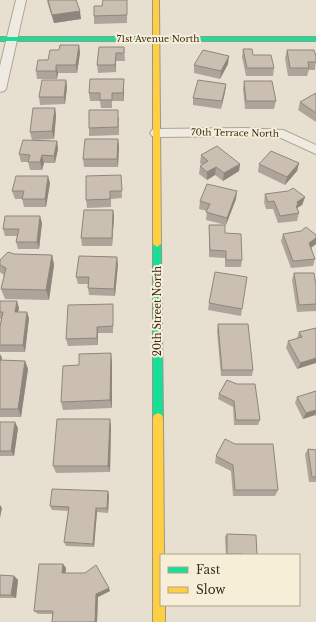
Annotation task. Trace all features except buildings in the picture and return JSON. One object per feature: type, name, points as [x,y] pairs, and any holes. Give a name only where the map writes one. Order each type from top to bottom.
[{"type":"street","points":[[0,89],[21,0]]},
{"type":"street","name":"20th Street North","points":[[156,0],[159,622]]},
{"type":"street","name":"71st Avenue North","points":[[0,39],[316,39]]},
{"type":"street","name":"70th Terrace North","points":[[156,132],[244,132],[283,134],[313,148]]},
{"type":"traffic: fast","points":[[0,39],[316,39]]},
{"type":"traffic: fast","points":[[157,244],[158,418]]},
{"type":"traffic: slow","points":[[156,0],[157,244]]},
{"type":"traffic: slow","points":[[158,418],[159,622]]}]
